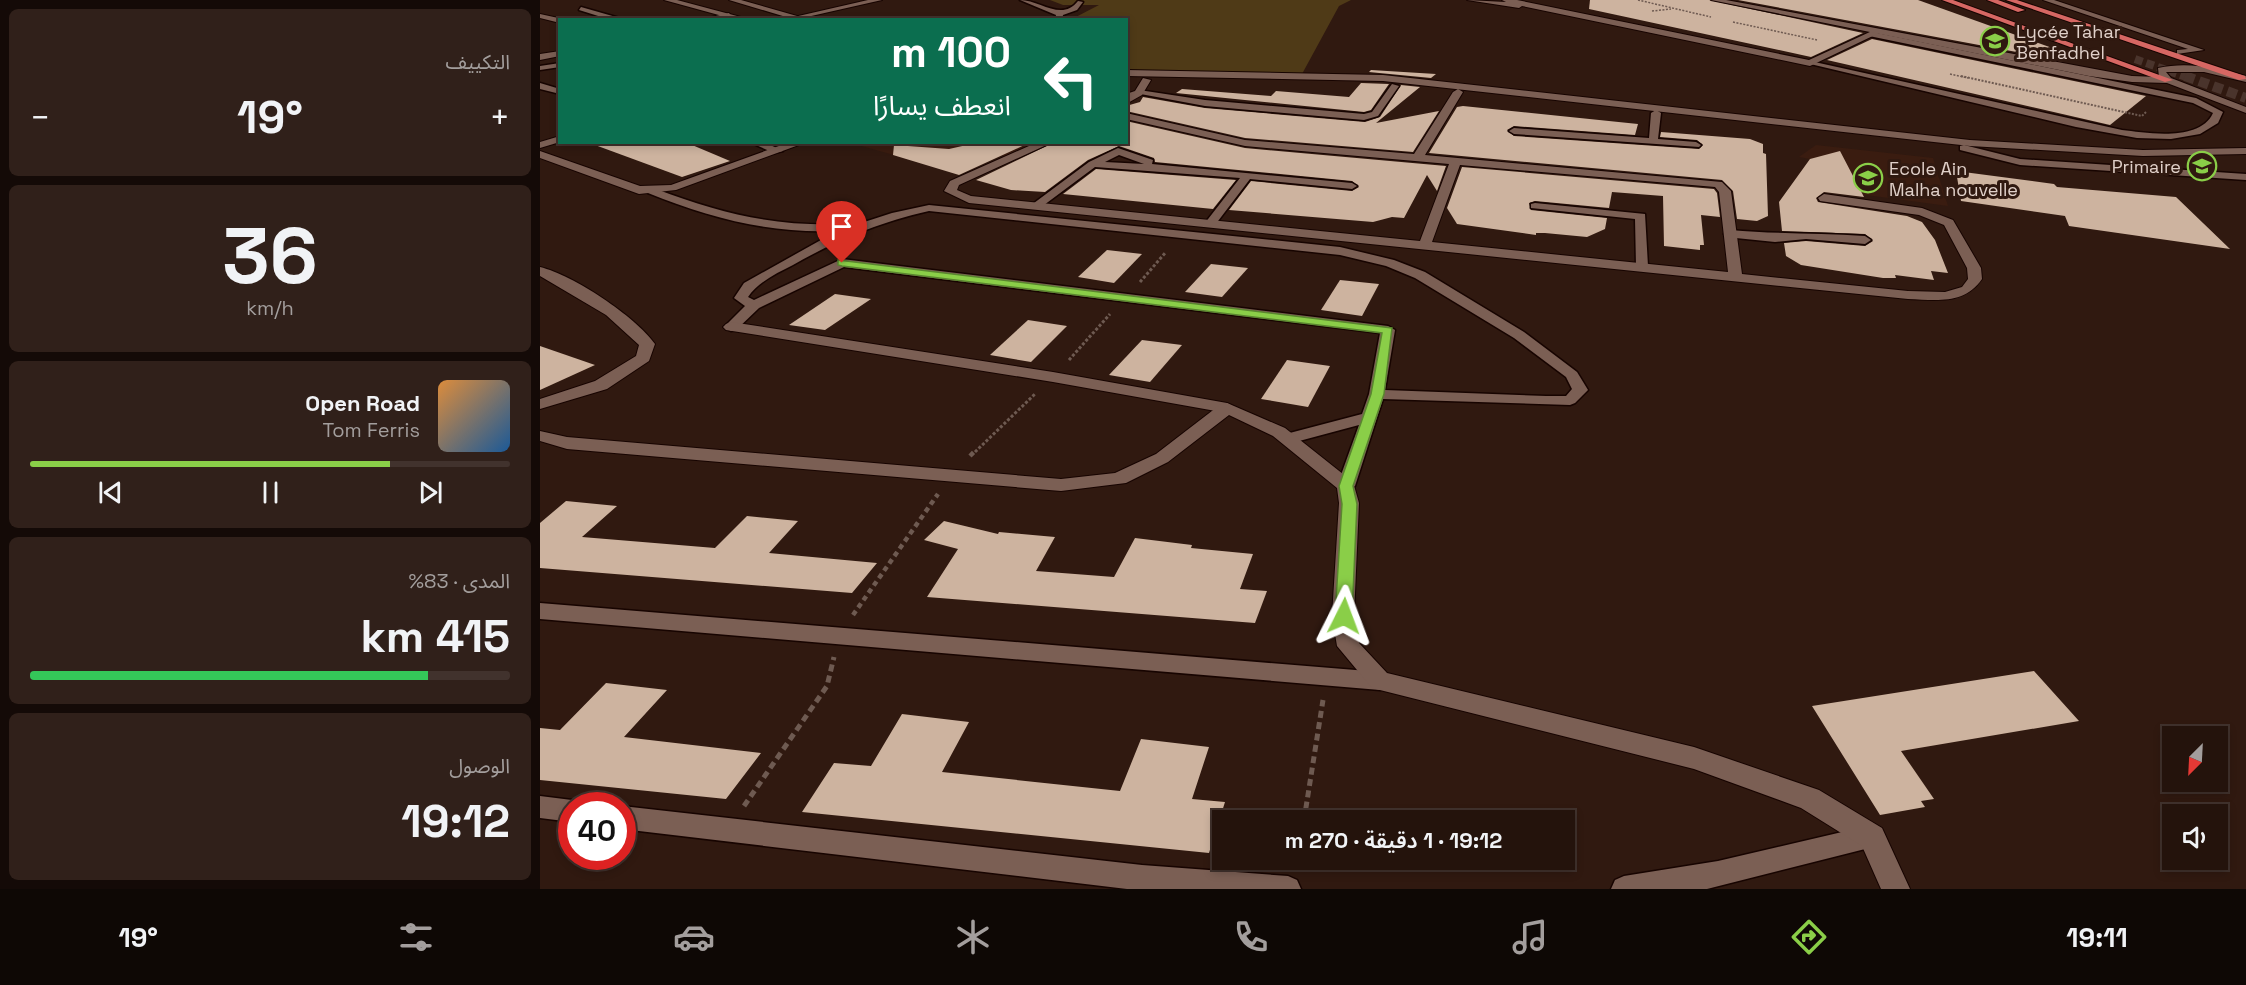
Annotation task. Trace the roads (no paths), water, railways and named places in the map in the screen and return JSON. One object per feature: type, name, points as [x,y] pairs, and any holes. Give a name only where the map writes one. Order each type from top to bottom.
[{"type":"highway","points":[[1946,0],[2168,80]]},
{"type":"highway","points":[[1966,0],[2135,59]]},
{"type":"highway","points":[[1991,0],[2156,57]]},
{"type":"highway","points":[[2010,0],[2244,78]]},
{"type":"street","points":[[668,0],[740,18]]},
{"type":"street","points":[[733,0],[801,18]]},
{"type":"street","points":[[832,0],[854,5]]},
{"type":"street","points":[[798,17],[878,0]]},
{"type":"street","points":[[1471,0],[1547,9]]},
{"type":"street","points":[[1506,0],[1810,63],[1873,33]]},
{"type":"street","points":[[1715,0],[1873,33],[1915,39]]},
{"type":"street","points":[[1733,0],[2109,77],[2168,80],[2246,110]]},
{"type":"street","points":[[2047,0],[2200,50],[2180,52]]},
{"type":"street","points":[[718,18],[729,15]]},
{"type":"street","points":[[540,16],[558,22]]},
{"type":"street","points":[[550,27],[558,24]]},
{"type":"street","points":[[540,57],[558,53]]},
{"type":"street","points":[[2168,80],[2162,75],[2161,70],[2182,67],[2244,78]]},
{"type":"street","points":[[1128,73],[1383,78],[1756,117],[1970,143],[2143,153],[2246,151]]},
{"type":"street","points":[[1128,80],[1395,87],[1656,113],[1964,148],[2119,159],[2246,159]]},
{"type":"street","points":[[1128,98],[1139,93],[1146,80]]},
{"type":"street","points":[[1418,157],[1458,92]]},
{"type":"street","points":[[1128,116],[1245,143],[1718,184],[1725,191],[1735,276]]},
{"type":"street","points":[[540,145],[558,140]]},
{"type":"street","points":[[540,154],[639,190],[652,191],[672,188],[797,144]]},
{"type":"street","points":[[1043,144],[979,170],[954,183],[950,191],[969,199],[1908,295],[1946,296],[1967,290],[1975,279],[1974,268],[1949,223],[1922,212],[1824,198]]},
{"type":"street","points":[[1425,244],[1456,160]]},
{"type":"street","points":[[540,271],[573,288],[635,328],[647,344],[642,357],[601,385],[540,404]]},
{"type":"street","points":[[731,327],[1053,377],[1227,408],[1279,432],[1346,486],[1349,504],[1344,616],[1348,646],[1380,681],[1694,758],[1810,799],[1872,837],[1896,889]]},
{"type":"street","points":[[540,436],[567,443],[1061,485],[1119,479],[1162,458],[1227,408]]},
{"type":"lane","points":[[1023,0],[1059,17],[1075,9],[1080,2]]},
{"type":"lane","points":[[1070,1],[1091,1]]},
{"type":"lane","points":[[581,9],[614,18]]},
{"type":"lane","points":[[1810,63],[2112,132],[2164,136],[2189,134],[2213,125],[2217,119],[2218,112],[2196,101],[1873,33]]},
{"type":"lane","points":[[540,68],[558,65]]},
{"type":"lane","points":[[540,86],[558,91]]},
{"type":"lane","points":[[1139,93],[1205,103],[1364,117],[1375,114],[1395,87]]},
{"type":"lane","points":[[1653,142],[1656,113]]},
{"type":"lane","points":[[1514,131],[1696,145]]},
{"type":"lane","points":[[759,144],[778,151]]},
{"type":"lane","points":[[1964,148],[2020,162],[2246,177]]},
{"type":"lane","points":[[1036,206],[1094,164],[1164,168],[1352,186]]},
{"type":"lane","points":[[1211,223],[1247,176]]},
{"type":"lane","points":[[652,191],[716,216],[770,227],[814,229],[860,226]]},
{"type":"lane","points":[[1535,206],[1641,216],[1642,266]]},
{"type":"lane","points":[[754,305],[741,298],[749,286],[821,243],[860,226],[929,208],[1340,251],[1365,256],[1420,275],[1519,334],[1572,375],[1580,390],[1570,400],[1546,401],[1377,394]]},
{"type":"lane","points":[[1730,234],[1775,238],[1806,235],[1865,240]]},
{"type":"lane","points":[[731,327],[754,305],[842,263],[1388,330],[1377,394],[1346,486]]},
{"type":"lane","points":[[1288,439],[1370,417]]},
{"type":"lane","points":[[540,611],[1380,681]]},
{"type":"lane","points":[[540,807],[558,809]]},
{"type":"lane","points":[[636,819],[1142,878],[1288,889]]},
{"type":"lane","points":[[1624,889],[1672,884],[1740,871],[1872,837]]},
{"type":"tunnel","points":[[2135,59],[2189,78]]},
{"type":"tunnel","points":[[2185,76],[2246,98]]},
{"type":"place","name":"Lycée Tahar Benfadhel","points":[[1995,41]]},
{"type":"place","name":"Primaire","points":[[2202,166]]},
{"type":"place","name":"Ecole Ain Malha nouvelle","points":[[1868,178]]}]
